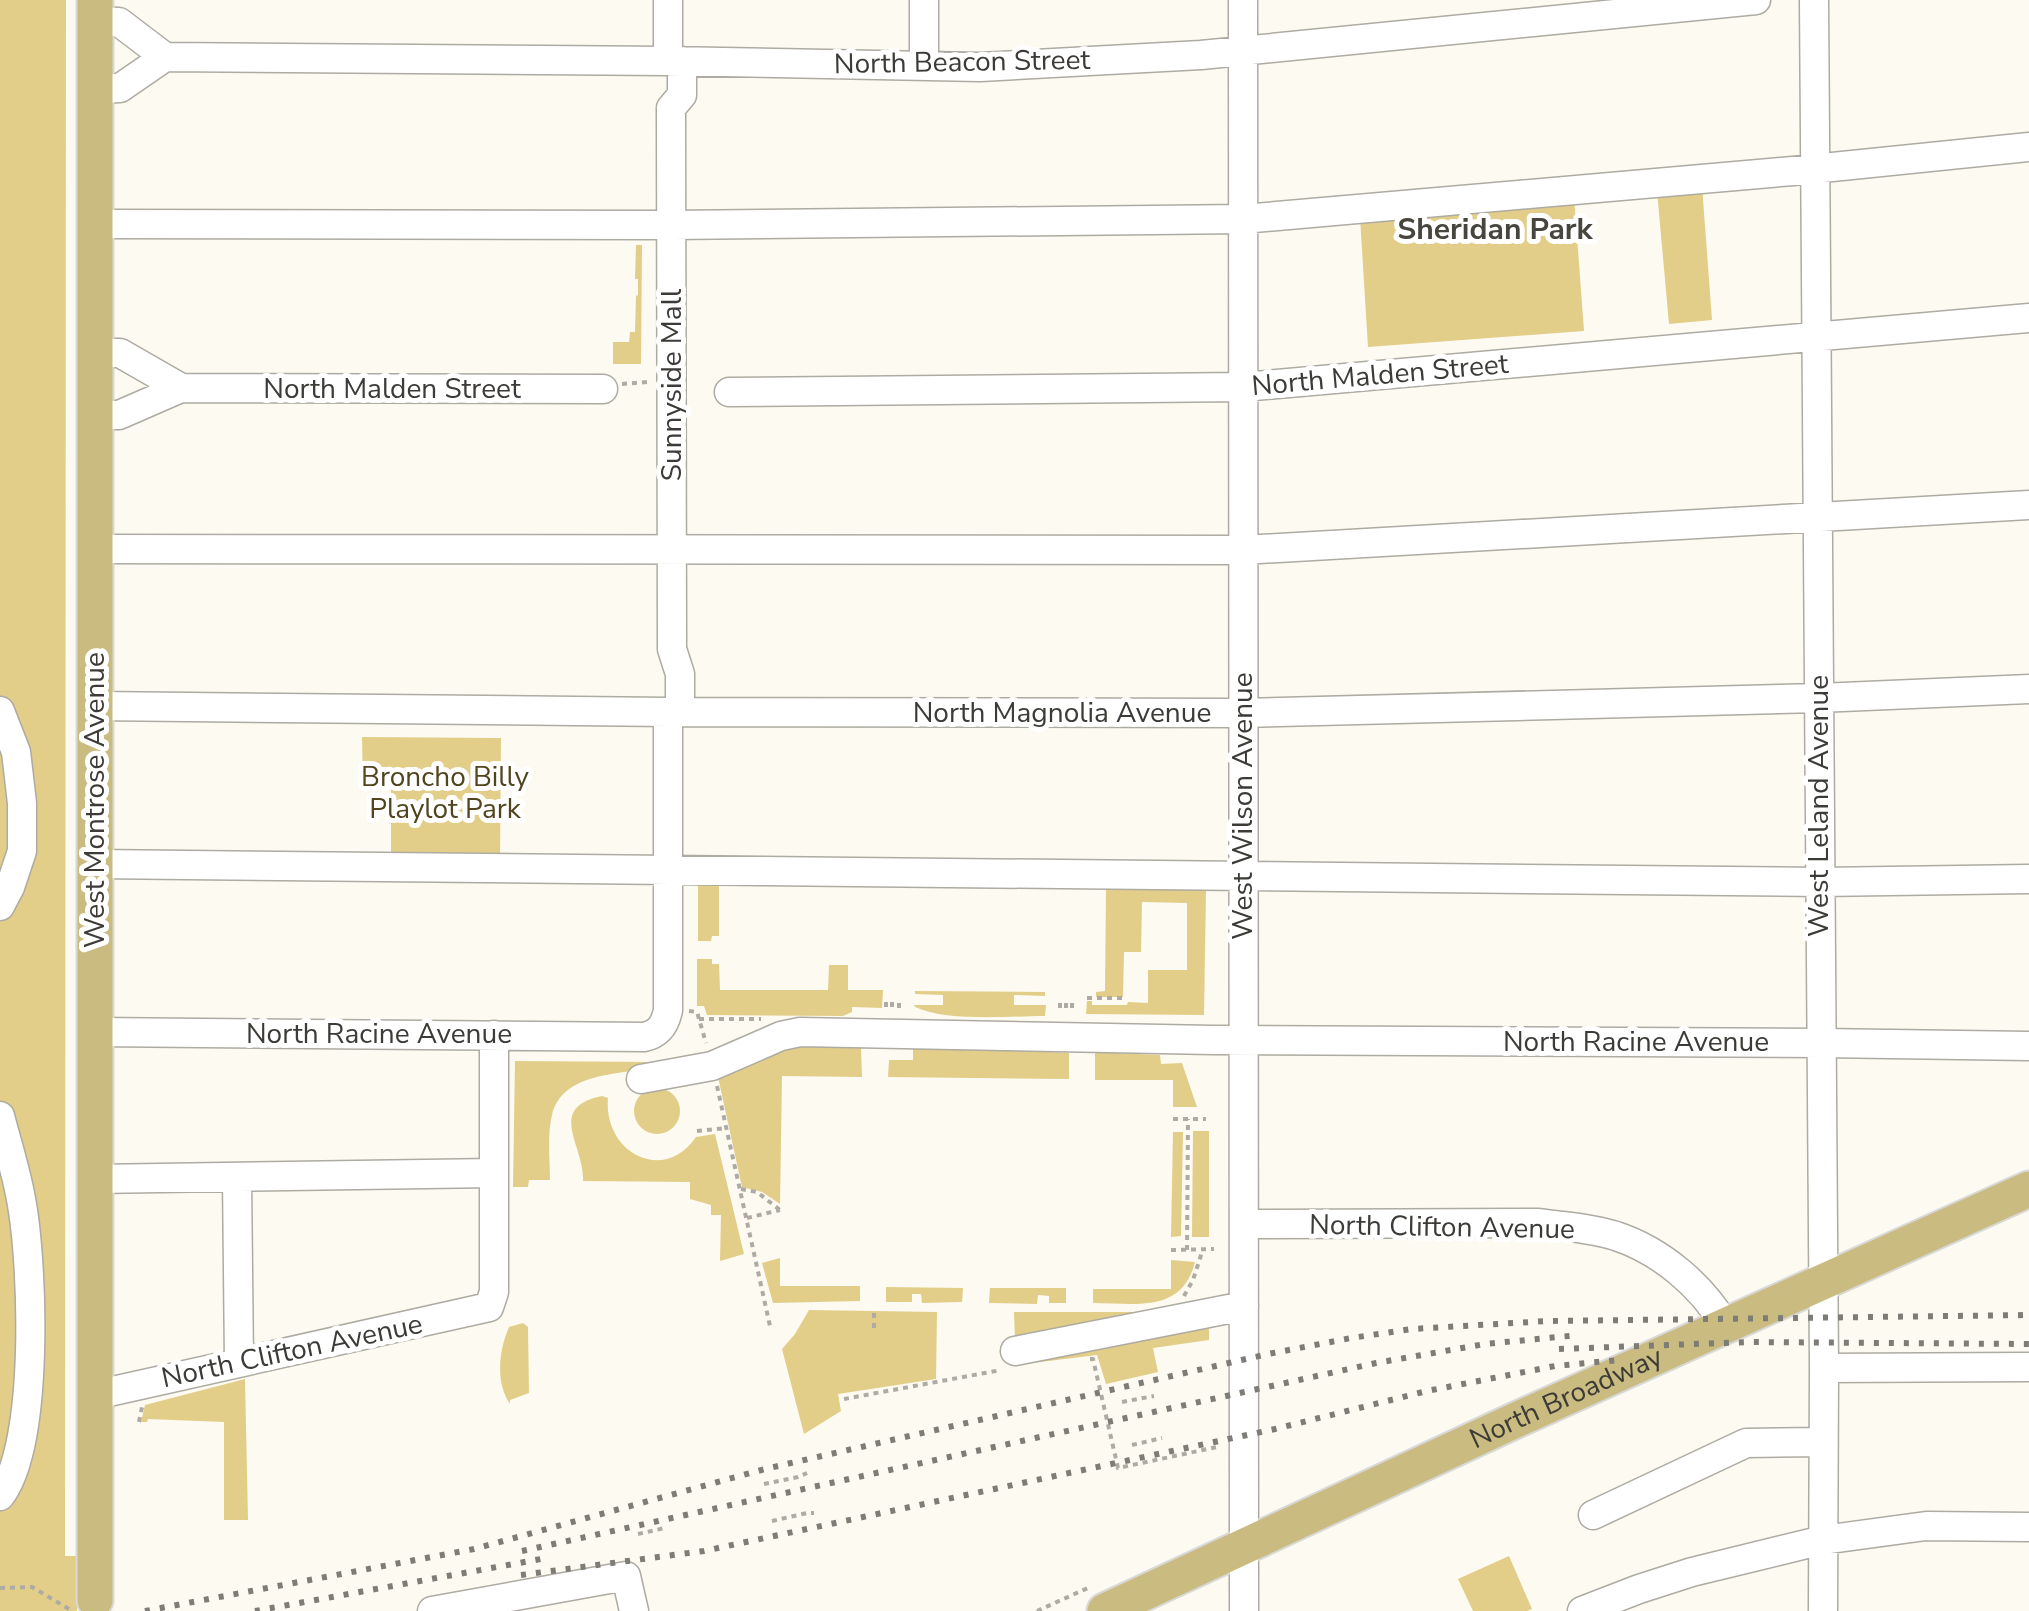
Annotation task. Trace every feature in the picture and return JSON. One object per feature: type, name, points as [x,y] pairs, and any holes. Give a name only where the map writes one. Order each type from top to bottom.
[{"type":"main road","name":"West Montrose Avenue","points":[[82,1604],[95,1395],[95,10]]},
{"type":"main road","name":"North Broadway","points":[[1106,1611],[1516,1420],[2029,1189]]},
{"type":"street","name":"Sunnyside Mall","points":[[660,1030],[668,1010],[668,870],[674,712],[680,674],[672,648],[671,108],[682,95],[668,0]]},
{"type":"street","points":[[924,0],[924,66]]},
{"type":"street","name":"West Wilson Avenue","points":[[1243,0],[1244,1611]]},
{"type":"street","name":"North Beacon Street","points":[[165,57],[998,66],[1243,51],[1756,0]]},
{"type":"street","name":"West Leland Avenue","points":[[1814,0],[1823,1611]]},
{"type":"street","points":[[95,10],[119,22],[165,57],[120,88],[95,88]]},
{"type":"street","points":[[95,224],[672,226],[1243,219],[1816,169],[2029,146]]},
{"type":"street","name":"North Malden Street","points":[[729,392],[1243,387],[2029,318]]},
{"type":"street","name":"North Malden Street","points":[[95,353],[120,353],[181,388]]},
{"type":"street","name":"North Malden Street","points":[[95,415],[119,414],[181,388],[603,390]]},
{"type":"street","points":[[95,549],[1244,550],[2029,505]]},
{"type":"street","name":"North Magnolia Avenue","points":[[95,706],[1244,713],[2029,689]]},
{"type":"street","points":[[0,711],[16,752],[22,803],[22,850],[0,906]]},
{"type":"street","points":[[95,864],[1820,882],[2029,879]]},
{"type":"street","name":"North Racine Avenue","points":[[95,1032],[644,1037],[660,1030]]},
{"type":"street","name":"North Racine Avenue","points":[[642,1079],[712,1066],[781,1036],[800,1032],[2029,1046]]},
{"type":"street","points":[[95,1179],[494,1173],[494,1035]]},
{"type":"street","points":[[0,1116],[10,1207],[30,1292],[24,1436],[17,1463],[0,1496]]},
{"type":"street","name":"North Clifton Avenue","points":[[95,1395],[489,1306],[494,1292],[494,1173]]},
{"type":"street","points":[[238,1177],[239,1363]]},
{"type":"street","name":"North Clifton Avenue","points":[[1244,1224],[1537,1223],[1582,1228],[1617,1237],[1667,1262],[1706,1297],[1726,1325]]},
{"type":"street","points":[[1008,1361],[1244,1306]]},
{"type":"street","points":[[1824,1368],[2029,1367]]},
{"type":"street","points":[[1593,1515],[1746,1443],[1823,1442]]},
{"type":"street","points":[[1582,1611],[1692,1572],[1823,1540],[1926,1526],[2029,1527]]},
{"type":"street","points":[[432,1611],[626,1576],[634,1611]]},
{"type":"path","points":[[603,390],[628,382],[672,383]]},
{"type":"path","points":[[1087,998],[1125,998]]},
{"type":"path","points":[[889,999],[889,1007]]},
{"type":"path","points":[[899,1000],[899,1008]]},
{"type":"path","points":[[684,1010],[697,1012],[707,1048]]},
{"type":"path","points":[[699,1019],[764,1018]]},
{"type":"path","points":[[714,1076],[770,1326]]},
{"type":"path","points":[[1173,1119],[1206,1119]]},
{"type":"path","points":[[1187,1250],[1188,1119]]},
{"type":"path","points":[[698,1132],[726,1128]]},
{"type":"path","points":[[740,1190],[757,1192],[780,1210],[747,1218]]},
{"type":"path","points":[[1172,1250],[1214,1249]]},
{"type":"path","points":[[1180,1300],[1193,1280],[1203,1250]]},
{"type":"path","points":[[874,1308],[874,1328]]},
{"type":"path","points":[[1074,1361],[1093,1359],[1118,1468],[1217,1446]]},
{"type":"path","points":[[844,1399],[1008,1361]]},
{"type":"path","points":[[1122,1402],[1154,1396]]},
{"type":"path","points":[[1132,1445],[1162,1438]]},
{"type":"path","points":[[764,1484],[807,1473]]},
{"type":"path","points":[[772,1521],[814,1513]]},
{"type":"path","points":[[638,1534],[665,1528]]},
{"type":"path","points":[[0,1588],[32,1587],[82,1604]]},
{"type":"green space","points":[[0,0],[66,0],[65,1556],[77,1556],[77,1611],[0,1611]]},
{"type":"green space","points":[[1702,186],[1712,320],[1669,324],[1657,191]]},
{"type":"green space","points":[[1574,196],[1584,331],[1368,347],[1360,217]]},
{"type":"green space","points":[[636,245],[642,245],[641,364],[613,364],[613,342],[629,342],[630,332],[635,332]]},
{"type":"green space","name":"Broncho Billy Playlot Park","points":[[362,737],[501,738],[500,860],[391,860],[391,784],[363,783]]},
{"type":"green space","points":[[698,883],[719,883],[719,936],[712,936],[711,941],[698,941]]},
{"type":"green space","points":[[1106,889],[1206,890],[1204,1015],[1086,1014],[1087,1001],[1092,1001],[1092,1005],[1148,1003],[1148,970],[1187,970],[1187,903],[1142,902],[1141,952],[1124,952],[1123,997],[1096,997],[1096,992],[1105,991]]},
{"type":"green space","points":[[697,959],[712,959],[712,964],[719,964],[720,990],[828,990],[829,965],[848,965],[848,990],[883,990],[882,1008],[852,1007],[852,1012],[843,1016],[707,1015],[704,1006],[697,1006]]},
{"type":"green space","points":[[915,991],[1045,992],[1045,996],[1014,995],[1014,1005],[1046,1005],[1045,1016],[979,1017],[928,1012],[914,1005],[943,1005],[943,995]]},
{"type":"green space","points":[[913,1046],[1046,1047],[1047,1052],[1069,1053],[1069,1079],[888,1077],[889,1060],[913,1060]]},
{"type":"green space","points":[[795,1047],[861,1047],[862,1077],[782,1076],[780,1204],[762,1192],[742,1187],[718,1077]]},
{"type":"green space","points":[[1095,1052],[1160,1055],[1161,1064],[1182,1063],[1197,1107],[1173,1107],[1173,1080],[1095,1080]]},
{"type":"green space","points":[[515,1061],[654,1062],[655,1068],[594,1078],[568,1090],[558,1101],[550,1123],[550,1180],[529,1180],[528,1187],[513,1187]]},
{"type":"green space","points":[[657,1088],[674,1094],[680,1111],[674,1128],[657,1134],[640,1128],[634,1111],[640,1094]]},
{"type":"green space","points":[[602,1096],[608,1098],[615,1134],[638,1156],[668,1159],[696,1137],[715,1134],[744,1254],[720,1261],[721,1215],[711,1215],[711,1205],[690,1199],[690,1182],[583,1181],[571,1119],[575,1109]]},
{"type":"green space","points":[[1193,1131],[1209,1131],[1209,1237],[1192,1237]]},
{"type":"green space","points":[[1173,1132],[1183,1132],[1181,1236],[1171,1237]]},
{"type":"green space","points":[[780,1258],[780,1286],[860,1286],[860,1301],[773,1303],[762,1263]]},
{"type":"green space","points":[[1171,1260],[1195,1262],[1189,1279],[1168,1298],[1140,1304],[1093,1303],[1093,1289],[1171,1289]]},
{"type":"green space","points":[[886,1287],[963,1288],[962,1302],[922,1303],[921,1294],[912,1294],[912,1302],[886,1302]]},
{"type":"green space","points":[[990,1288],[1066,1288],[1066,1303],[1049,1303],[1049,1296],[1038,1295],[1037,1304],[989,1303]]},
{"type":"green space","points":[[809,1310],[937,1312],[936,1379],[838,1394],[841,1411],[804,1434],[782,1349]]},
{"type":"green space","points":[[1014,1312],[1145,1312],[1015,1342]]},
{"type":"green space","points":[[1209,1321],[1209,1340],[1153,1348],[1158,1372],[1106,1384],[1097,1355],[1015,1365],[1015,1362]]},
{"type":"green space","points":[[523,1323],[528,1327],[529,1393],[510,1400],[510,1404],[500,1376],[501,1356],[509,1327]]},
{"type":"green space","points":[[245,1379],[248,1520],[224,1520],[224,1422],[141,1422],[145,1405]]},
{"type":"green space","points":[[1509,1556],[1532,1609],[1473,1611],[1458,1579]]},
{"type":"railway","points":[[145,1611],[474,1549],[765,1469],[1351,1338],[1412,1329],[1548,1321],[2029,1315]]},
{"type":"railway","points":[[522,1551],[1376,1363],[1485,1344],[1579,1335]]},
{"type":"railway","points":[[1559,1349],[1750,1342],[2029,1344]]},
{"type":"railway","points":[[521,1575],[704,1551],[1275,1429],[1427,1391],[1555,1366],[1619,1360]]},
{"type":"railway","points":[[255,1611],[541,1559]]},
{"type":"district","name":"Sheridan Park","points":[[1495,229]]}]
